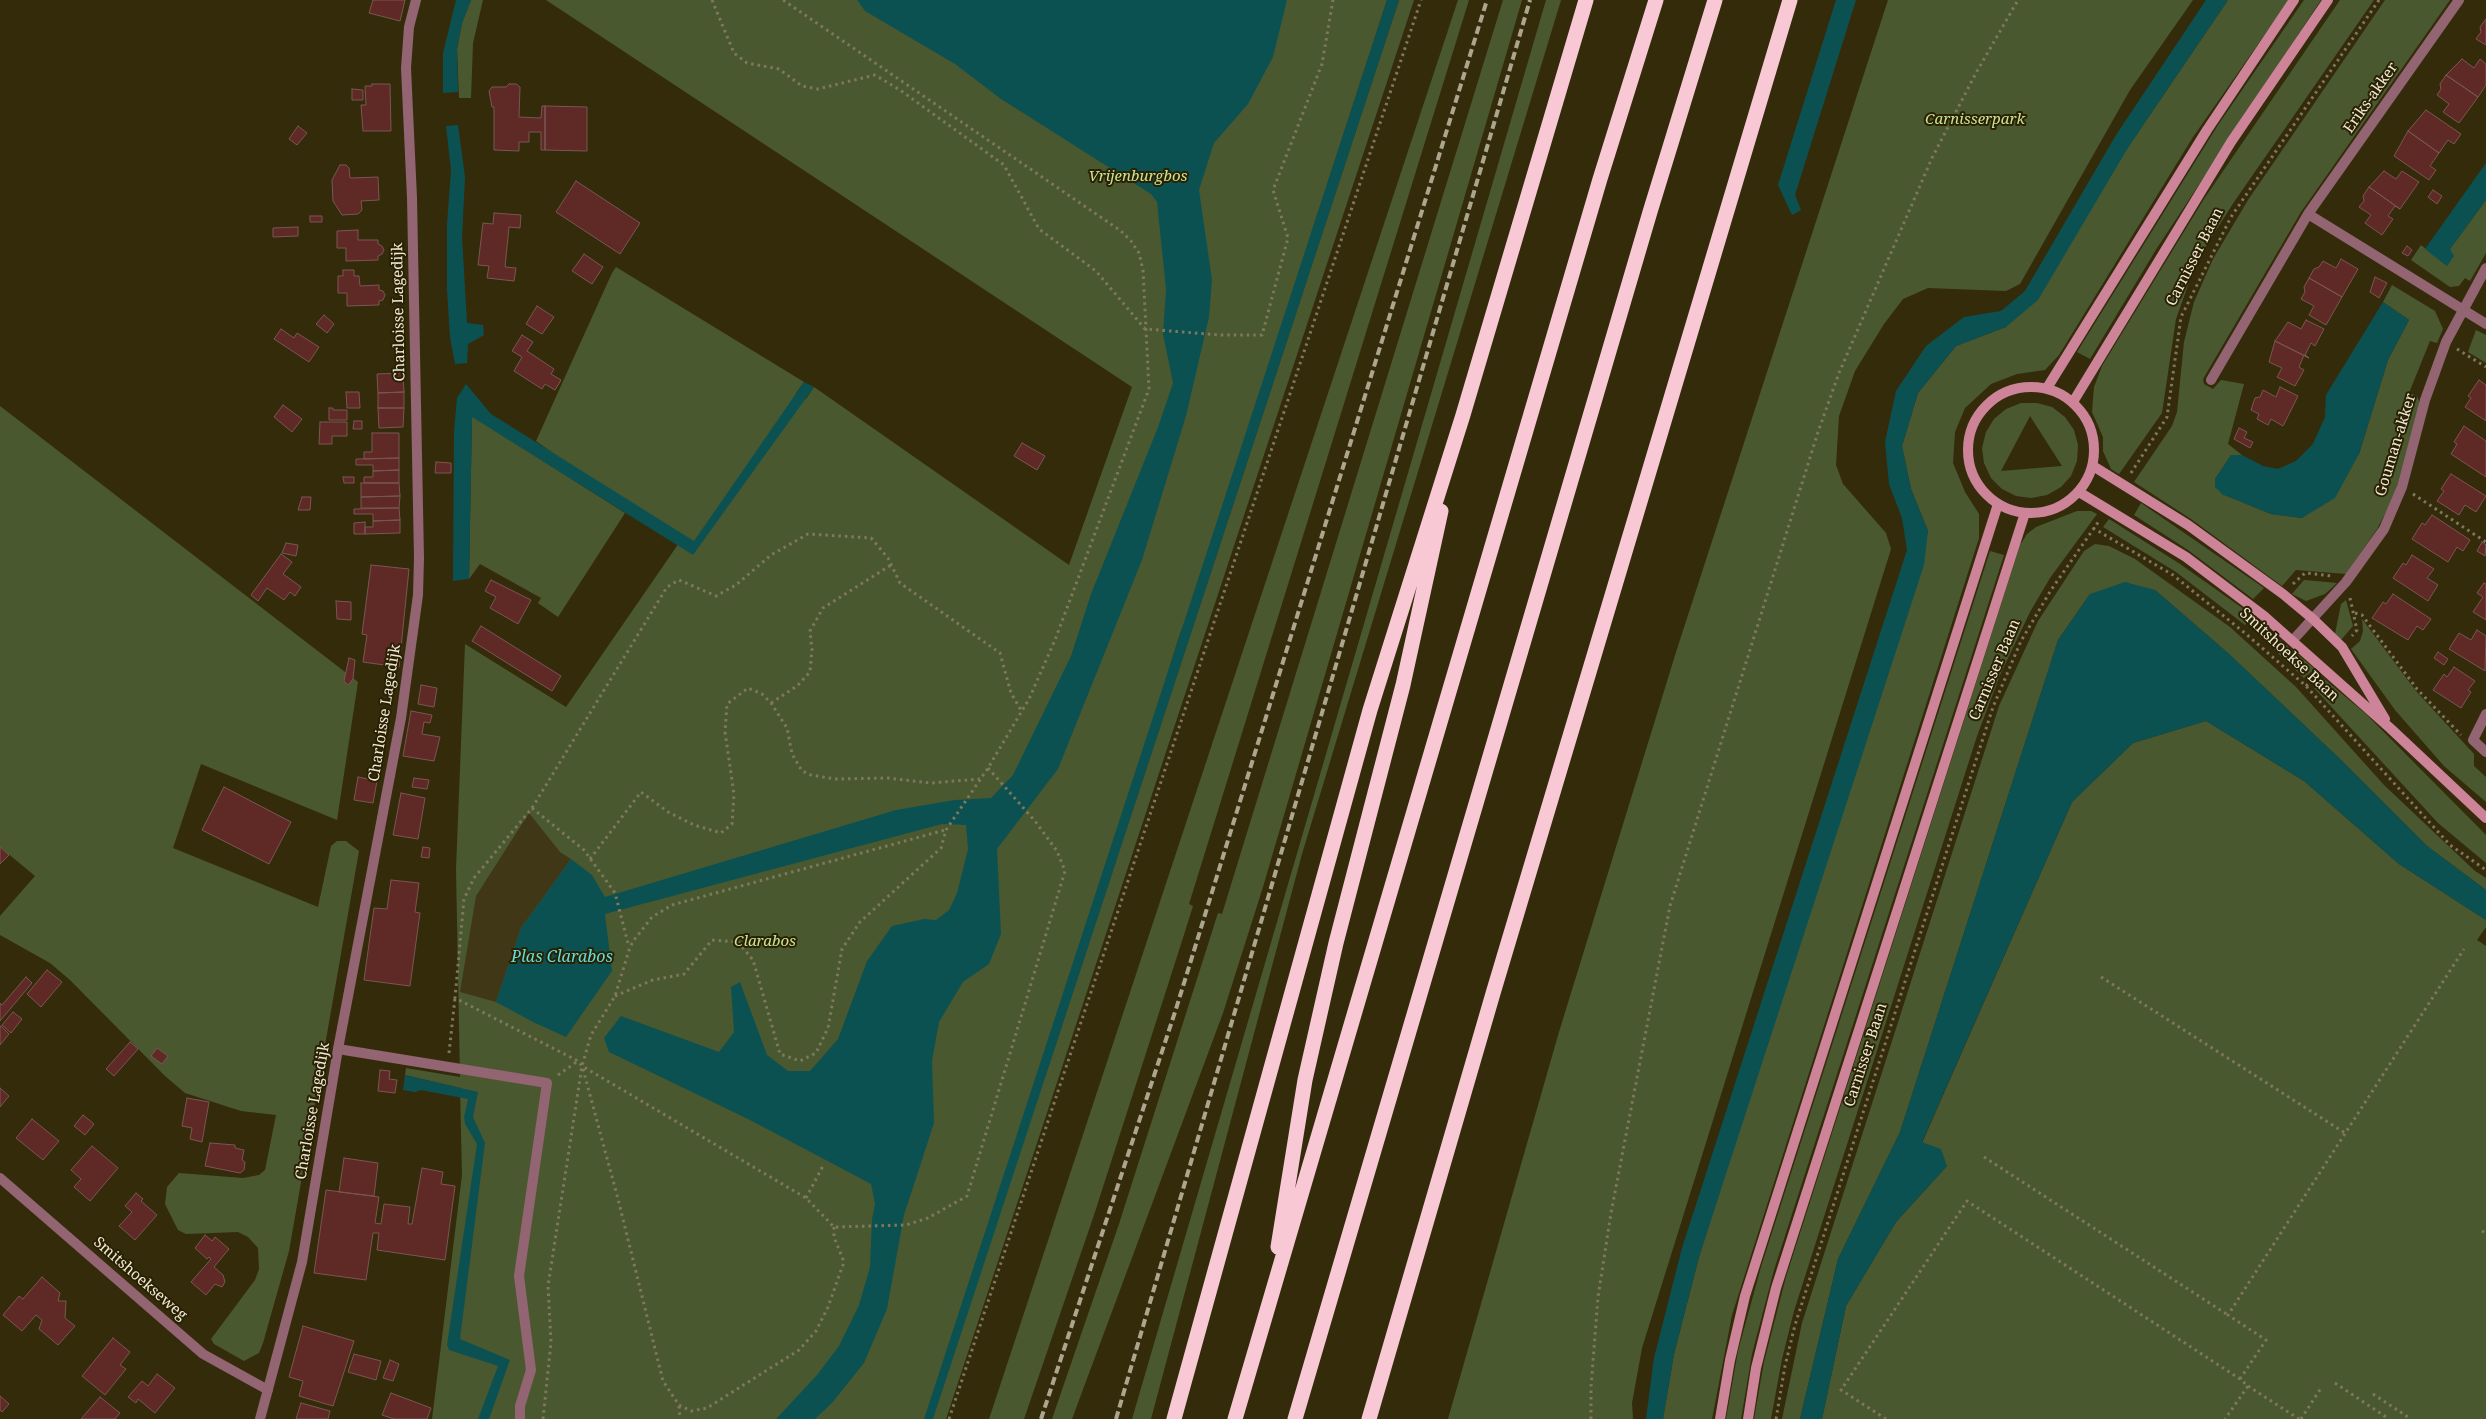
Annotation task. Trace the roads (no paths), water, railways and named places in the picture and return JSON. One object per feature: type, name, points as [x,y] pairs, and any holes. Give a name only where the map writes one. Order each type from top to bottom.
[{"type":"highway","points":[[1174,1419],[1370,710],[1463,415],[1586,0]]},
{"type":"highway","points":[[1235,1419],[1600,179],[1656,0]]},
{"type":"highway","points":[[1295,1419],[1650,212],[1715,0]]},
{"type":"highway","points":[[1369,1419],[1494,990],[1790,0]]},
{"type":"highway","points":[[1268,1311],[1307,1071],[1336,943],[1403,685],[1463,415]]},
{"type":"main road","points":[[2046,388],[2207,130],[2294,0]]},
{"type":"main road","name":"Carnisser Baan","points":[[2073,402],[2230,142],[2328,0]]},
{"type":"main road","points":[[2031,386],[2046,388],[2073,402],[2084,415],[2092,431],[2095,448],[2092,466],[2079,492],[2055,509],[2025,513],[1998,504],[1985,494],[1976,481],[1970,466],[1969,441],[1976,418],[1986,405],[1999,395],[2014,388],[2031,386]]},
{"type":"main road","name":"Smitshoekse Baan","points":[[2092,466],[2188,525],[2283,594],[2313,619],[2342,647],[2390,728]]},
{"type":"main road","name":"Smitshoekse Baan","points":[[2079,492],[2186,557],[2293,640],[2486,818]]},
{"type":"main road","points":[[1720,1419],[1730,1360],[1745,1296],[1998,504]]},
{"type":"main road","name":"Carnisser Baan","points":[[1748,1419],[1756,1368],[1776,1288],[2025,513]]},
{"type":"street","name":"Charloisse Lagedijk","points":[[260,1419],[268,1405],[268,1390],[302,1262],[338,1049],[401,718],[418,596],[419,558],[412,207],[406,68],[409,27],[416,0]]},
{"type":"street","name":"Eriks-akker","points":[[2211,380],[2308,214],[2458,0]]},
{"type":"street","points":[[2308,214],[2486,324]]},
{"type":"street","name":"Gouman-akker","points":[[2293,640],[2346,582],[2384,529],[2402,487],[2425,400],[2446,342],[2486,268]]},
{"type":"street","points":[[2486,714],[2473,740],[2486,752]]},
{"type":"street","points":[[338,1049],[547,1083],[519,1276],[531,1370],[520,1406],[520,1419]]},
{"type":"street","name":"Smitshoekseweg","points":[[0,1178],[203,1354],[268,1390]]},
{"type":"water","points":[[456,0],[471,0],[462,23],[457,49],[458,92],[443,93],[443,53]]},
{"type":"water","name":"Plas Clarabos","points":[[857,0],[1287,0],[1273,57],[1248,104],[1214,143],[1199,190],[1212,280],[1209,317],[1186,416],[1142,560],[1058,769],[997,849],[1001,934],[989,964],[963,982],[939,1022],[932,1061],[934,1123],[904,1215],[887,1309],[864,1363],[832,1403],[815,1419],[776,1419],[817,1375],[839,1346],[859,1305],[870,1267],[872,1219],[875,1204],[871,1184],[750,1120],[609,1052],[604,1038],[621,1016],[719,1052],[734,1032],[731,987],[740,982],[767,1055],[788,1071],[810,1071],[838,1039],[867,961],[892,926],[924,919],[936,920],[949,910],[957,893],[968,849],[966,825],[942,824],[605,914],[612,971],[566,1037],[496,1002],[521,928],[571,859],[592,875],[605,897],[896,810],[955,800],[991,798],[1013,775],[1071,656],[1091,594],[1158,427],[1173,383],[1163,334],[1166,289],[1157,202],[1151,194],[1001,99],[955,64],[865,11]]},
{"type":"water","points":[[1387,0],[1399,0],[933,1419],[924,1419]]},
{"type":"water","points":[[1836,0],[1856,0],[1795,195],[1801,210],[1792,215],[1778,185]]},
{"type":"water","points":[[2206,0],[2228,0],[2129,146],[2038,300],[2006,327],[1956,346],[1918,393],[1902,446],[1911,489],[1928,531],[1924,565],[1699,1257],[1674,1354],[1663,1419],[1646,1419],[1654,1358],[1682,1248],[1907,550],[1902,518],[1889,484],[1885,442],[1896,391],[1926,346],[1964,317],[2001,311],[2025,291],[2116,135]]},
{"type":"water","points":[[458,125],[465,177],[462,237],[467,323],[483,325],[484,335],[468,344],[467,363],[455,364],[450,337],[447,289],[447,225],[451,170],[446,126]]},
{"type":"water","points":[[2486,163],[2486,200],[2450,249],[2454,256],[2447,266],[2425,249]]},
{"type":"water","points":[[2383,302],[2409,320],[2388,360],[2359,454],[2335,498],[2302,518],[2271,514],[2222,494],[2215,487],[2215,479],[2231,455],[2242,455],[2263,466],[2278,469],[2296,461],[2313,444],[2325,417],[2326,395]]},
{"type":"water","points":[[804,382],[814,387],[693,555],[472,417],[469,579],[453,581],[454,432],[457,398],[466,384],[491,414],[694,541]]},
{"type":"water","points":[[2125,582],[2155,590],[2229,654],[2340,759],[2427,846],[2486,890],[2486,920],[2399,864],[2304,781],[2206,721],[2133,743],[2072,802],[1922,1142],[1941,1149],[1947,1166],[1896,1222],[1846,1306],[1822,1419],[1800,1419],[1838,1259],[1900,1132],[2058,640],[2090,594]]},
{"type":"water","points":[[405,1075],[478,1092],[473,1117],[485,1143],[460,1339],[510,1360],[489,1419],[478,1419],[498,1366],[449,1350],[447,1345],[477,1144],[465,1124],[464,1117],[468,1099],[421,1090],[415,1092],[403,1090]]},
{"type":"railway","points":[[1041,1419],[1176,1009],[1487,0]]},
{"type":"railway","points":[[1116,1419],[1530,0]]},
{"type":"park label","name":"Carnisserpark","points":[[1975,120]]},
{"type":"park label","name":"Vrijenburgbos","points":[[1138,177]]},
{"type":"park label","name":"Clarabos","points":[[765,942]]}]
